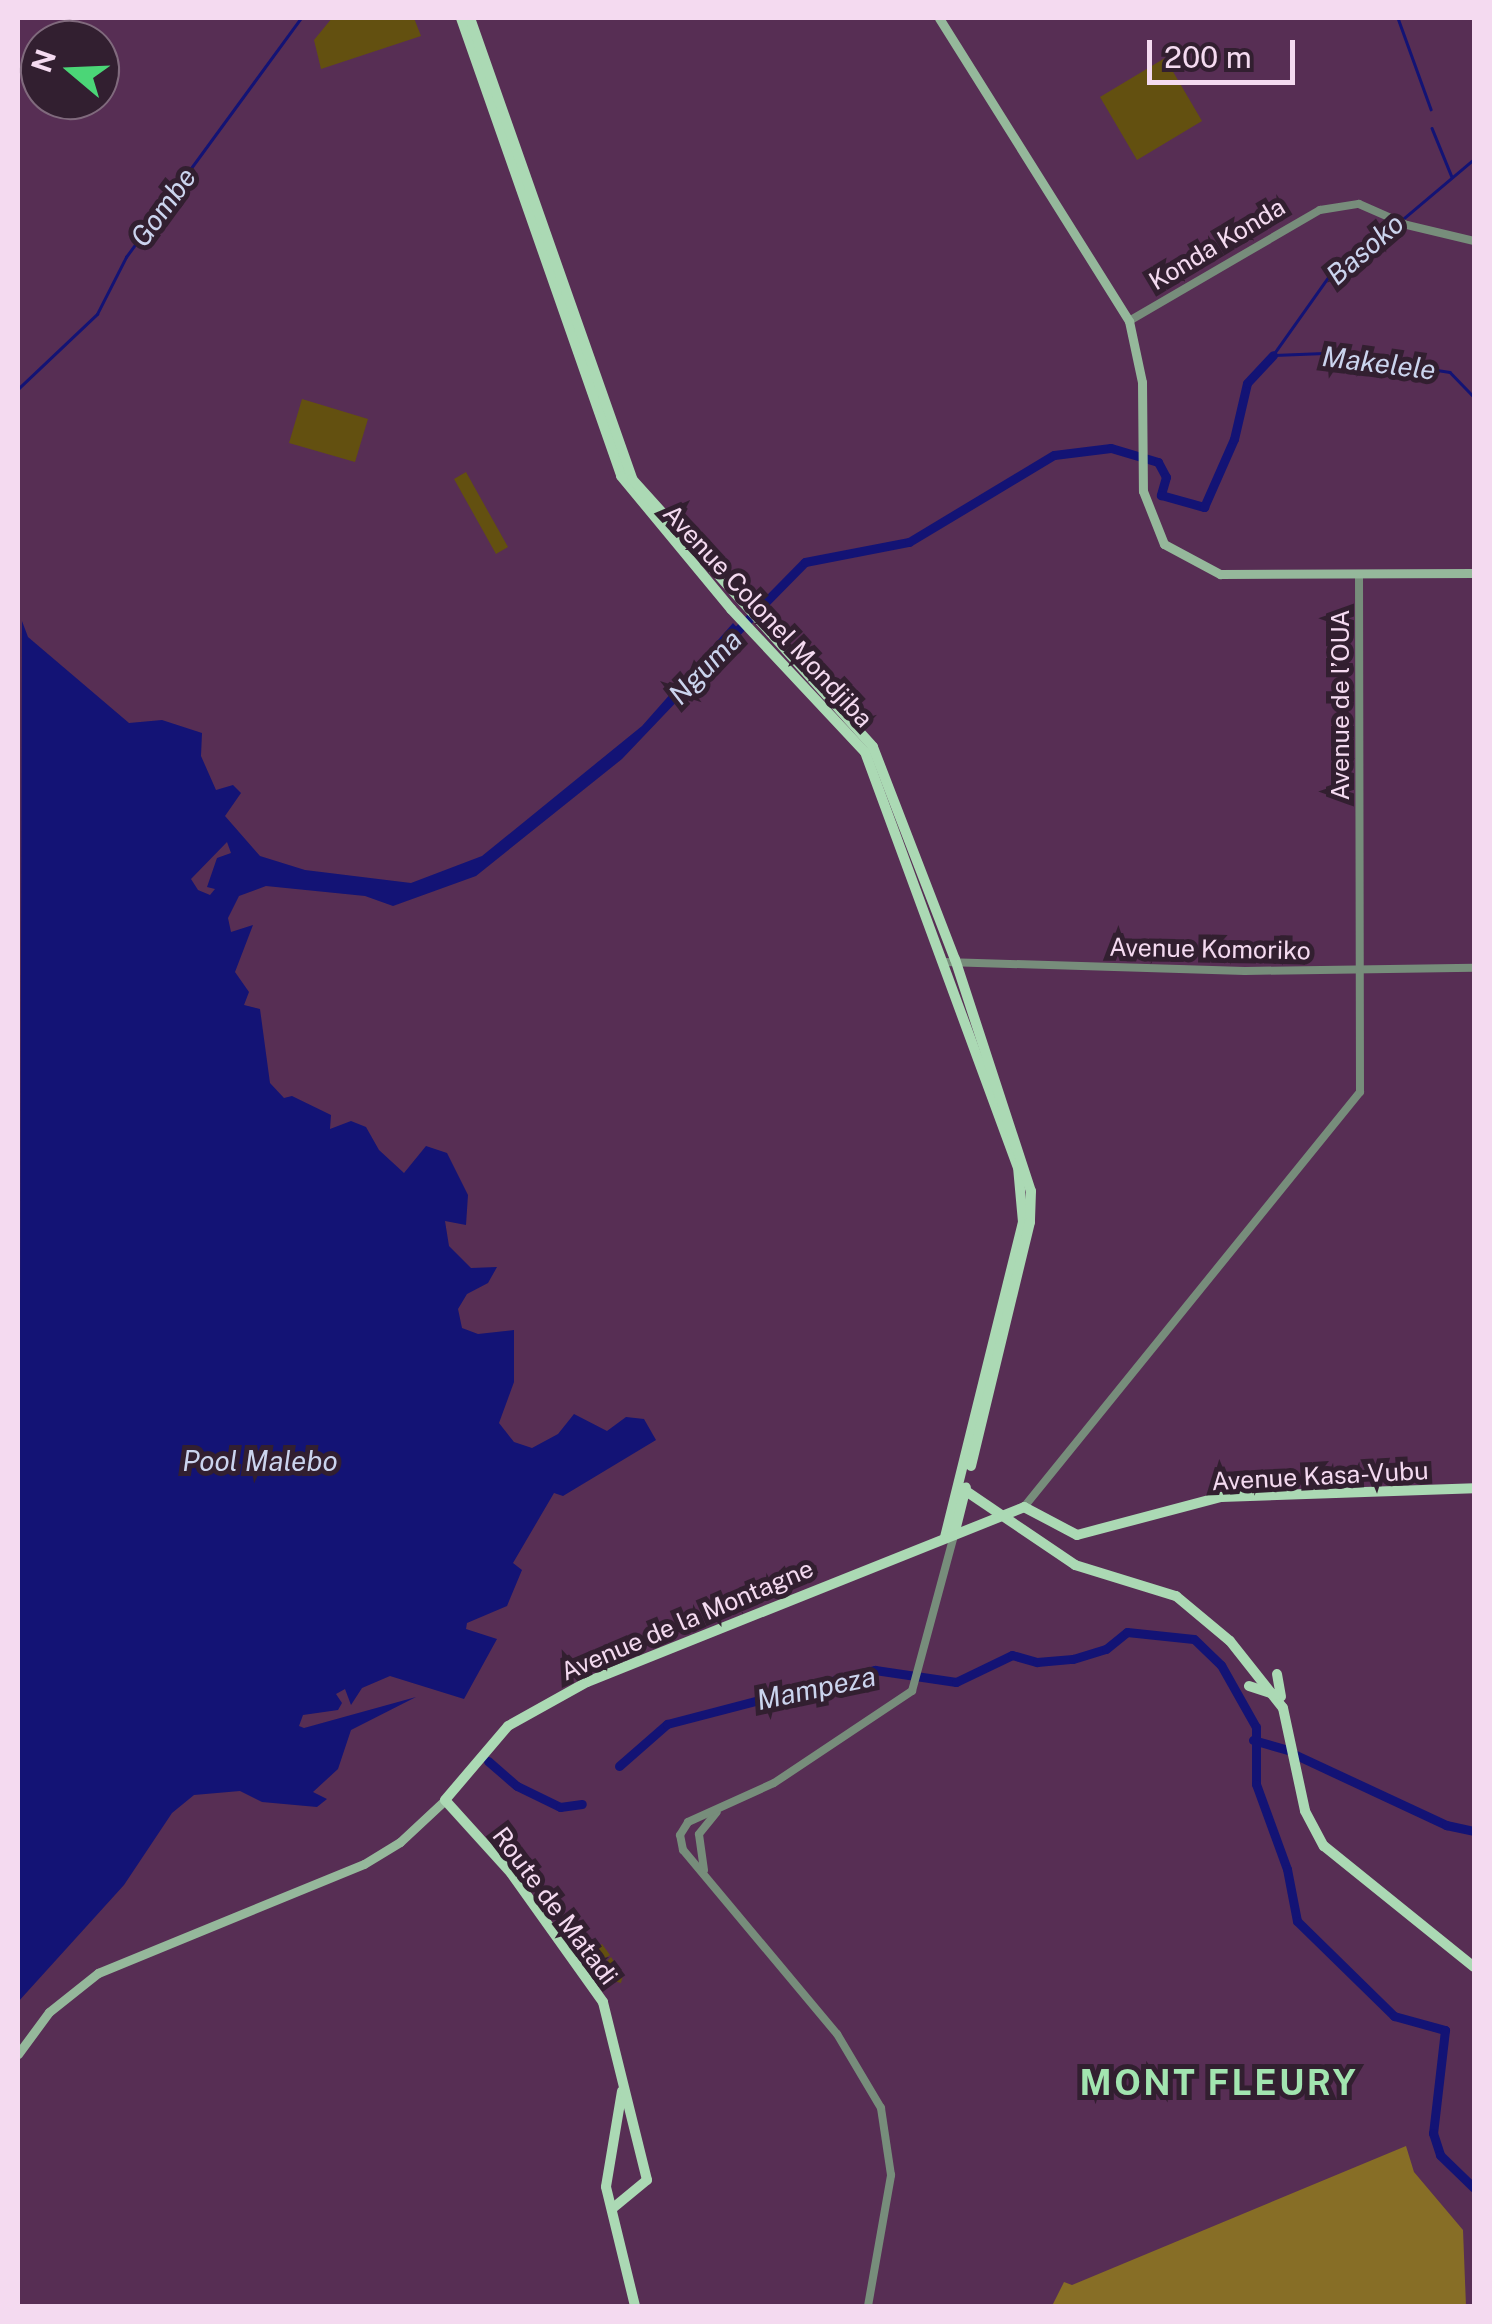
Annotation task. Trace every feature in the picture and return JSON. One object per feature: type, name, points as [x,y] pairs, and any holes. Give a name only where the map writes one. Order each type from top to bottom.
[{"type":"main road","name":"Avenue Colonel Mondjiba","points":[[461,18],[485,76],[628,489],[865,752],[950,961],[1024,1197],[950,1537]]},
{"type":"main road","name":"Avenue Colonel Mondjiba","points":[[470,18],[485,76]]},
{"type":"main road","name":"Avenue de l’OUA","points":[[940,18],[1129,321],[1140,359],[1145,506],[1157,534],[1202,568],[1234,575],[1359,574]]},
{"type":"main road","points":[[1359,574],[1473,570]]},
{"type":"main road","points":[[962,1488],[1007,1515],[1074,1565],[1176,1596],[1243,1654],[1283,1708]]},
{"type":"main road","name":"Avenue Kasa-Vubu","points":[[1024,1507],[1077,1534],[1221,1497],[1474,1488]]},
{"type":"main road","points":[[950,1537],[1024,1507]]},
{"type":"main road","name":"Avenue de la Montagne","points":[[451,1801],[482,1755],[532,1708],[587,1682],[950,1537]]},
{"type":"main road","points":[[1243,1654],[1248,1685],[1277,1696]]},
{"type":"main road","points":[[1277,1674],[1305,1812],[1324,1846],[1474,1967]]},
{"type":"main road","points":[[18,2054],[49,2012],[98,1973],[364,1864],[451,1801]]},
{"type":"main road","name":"Route de Matadi","points":[[451,1801],[597,1987],[647,2180],[613,2208]]},
{"type":"main road","name":"Route de Matadi","points":[[622,2084],[618,2128],[606,2174],[634,2306]]},
{"type":"main road","points":[[618,2128],[634,2127]]},
{"type":"street","name":"Konda Konda","points":[[1129,321],[1298,218],[1348,203],[1407,225],[1474,240]]},
{"type":"street","name":"Avenue de l’OUA","points":[[1024,1507],[1358,1094],[1362,970],[1359,574]]},
{"type":"street","name":"Avenue Komoriko","points":[[950,961],[1129,970],[1474,968]]},
{"type":"street","points":[[868,2306],[891,2175],[880,2108],[837,2034],[683,1850],[680,1835],[688,1822],[791,1773],[908,1696],[916,1680],[950,1537]]},
{"type":"street","points":[[708,1879],[698,1855],[700,1834],[725,1806]]},
{"type":"shaded area","points":[[332,18],[414,18],[421,36],[321,69],[314,40]]},
{"type":"shaded area","points":[[1165,58],[1202,121],[1137,160],[1100,97]]},
{"type":"shaded area","points":[[302,399],[368,419],[355,462],[289,443]]},
{"type":"shaded area","points":[[466,472],[508,547],[496,554],[454,479]]},
{"type":"shaded area","points":[[602,1944],[610,1955],[594,1966],[599,1970],[611,1957],[623,1975],[621,1983],[603,1978],[586,1956]]},
{"type":"shaded area","points":[[1406,2146],[1414,2172],[1463,2230],[1466,2306],[1052,2306],[1064,2282],[1072,2285]]},
{"type":"water","name":"Pool Malebo","points":[[22,621],[28,637],[129,723],[162,720],[202,733],[201,756],[216,790],[233,785],[241,793],[225,816],[260,856],[305,870],[411,883],[482,856],[642,726],[733,623],[742,633],[622,759],[476,876],[393,906],[365,896],[266,886],[239,896],[228,918],[231,932],[253,925],[235,972],[249,992],[244,1005],[260,1009],[270,1083],[284,1098],[292,1096],[331,1115],[330,1129],[351,1121],[366,1127],[379,1150],[404,1173],[426,1146],[447,1153],[468,1195],[466,1225],[445,1221],[449,1246],[471,1268],[497,1267],[488,1283],[467,1294],[458,1309],[462,1328],[478,1334],[514,1330],[514,1382],[499,1423],[514,1442],[532,1448],[558,1434],[574,1414],[607,1431],[626,1417],[644,1419],[656,1440],[563,1496],[554,1493],[513,1563],[522,1570],[507,1606],[467,1623],[466,1629],[497,1639],[464,1699],[390,1676],[362,1688],[351,1705],[345,1689],[336,1694],[342,1703],[338,1710],[303,1715],[299,1726],[304,1728],[416,1697],[351,1730],[338,1769],[313,1792],[327,1799],[317,1807],[262,1802],[240,1791],[194,1795],[172,1813],[124,1885],[18,2002]],"holes":[[[227,842],[231,853],[217,858],[207,887],[215,889],[210,895],[198,890],[191,879]]]},
{"type":"waterway","name":"Gombe","points":[[18,389],[97,314],[126,257],[301,18]]},
{"type":"waterway","points":[[1398,18],[1431,109]]},
{"type":"waterway","points":[[1432,128],[1452,177]]},
{"type":"waterway","name":"Basoko","points":[[1403,219],[1474,159]]},
{"type":"waterway","name":"Basoko","points":[[1273,355],[1334,269],[1397,224]]},
{"type":"waterway","name":"Makelele","points":[[1274,355],[1324,353],[1450,372],[1474,397]]},
{"type":"waterway","name":"Nguma","points":[[732,636],[805,562],[909,542],[1054,455],[1111,448],[1158,462],[1166,477],[1161,495],[1204,507],[1234,439],[1247,383],[1273,355]]},
{"type":"waterway","name":"Mampeza","points":[[619,1766],[667,1724],[875,1670],[956,1682],[1012,1655],[1037,1662],[1073,1659],[1106,1649],[1127,1632],[1194,1639],[1221,1665],[1256,1727],[1256,1784],[1287,1869],[1297,1921],[1394,2016],[1445,2030],[1433,2133],[1440,2155],[1474,2188]]},
{"type":"waterway","points":[[1253,1740],[1287,1750]]},
{"type":"waterway","points":[[1296,1755],[1446,1825],[1474,1831]]},
{"type":"waterway","name":"Mampeza","points":[[488,1761],[517,1786],[560,1807],[582,1804]]},
{"type":"district","name":"MONT FLEURY","points":[[1219,2083]]}]
